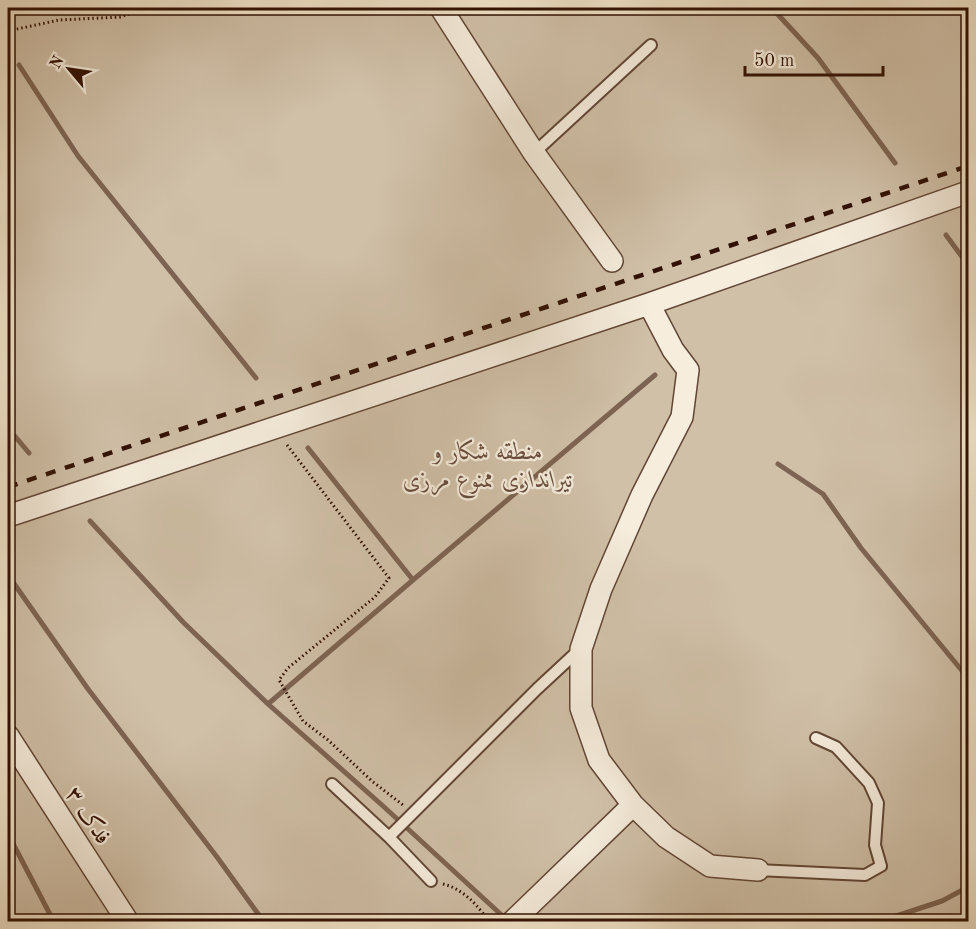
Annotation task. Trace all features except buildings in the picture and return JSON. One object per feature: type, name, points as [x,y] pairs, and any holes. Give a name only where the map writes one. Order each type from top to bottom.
[{"type":"street","points":[[441,8],[534,153],[612,261]]},
{"type":"street","points":[[8,516],[649,304],[969,192]]},
{"type":"street","points":[[649,304],[673,350],[688,370],[682,417],[642,495],[601,589],[581,649],[582,708],[599,760],[633,805],[666,837],[710,866],[758,870]]},
{"type":"street","name":"فدک ۳","points":[[8,736],[128,921]]},
{"type":"street","points":[[512,921],[633,805]]},
{"type":"lane","points":[[534,153],[651,45]]},
{"type":"lane","points":[[391,835],[537,689],[581,649]]},
{"type":"lane","points":[[758,870],[865,875],[881,866],[875,845],[878,803],[869,783],[836,747],[816,738]]},
{"type":"lane","points":[[332,784],[391,835],[431,880]]},
{"type":"path","points":[[8,31],[59,20],[120,17],[147,8]]},
{"type":"path","points":[[273,428],[389,578],[375,597],[288,668],[279,680],[303,721],[328,740],[412,815]]},
{"type":"path","points":[[431,880],[450,885],[478,905],[489,921]]},
{"type":"green space","name":"منطقه شکار و تیراندازی ممنوع مرزی","points":[[8,8],[968,8],[968,921],[8,921]]},
{"type":"waterway","points":[[772,8],[818,58],[895,163]]},
{"type":"waterway","points":[[19,65],[78,156],[256,378]]},
{"type":"waterway","points":[[946,235],[968,265]]},
{"type":"waterway","points":[[413,580],[655,375]]},
{"type":"waterway","points":[[8,428],[29,453]]},
{"type":"waterway","points":[[268,704],[413,580],[308,448]]},
{"type":"waterway","points":[[778,464],[823,494],[861,548],[968,678]]},
{"type":"waterway","points":[[90,521],[183,622],[268,704],[507,920]]},
{"type":"waterway","points":[[8,575],[88,689],[264,922]]},
{"type":"waterway","points":[[8,834],[54,922]]},
{"type":"waterway","points":[[844,922],[881,921],[942,901],[968,887]]},
{"type":"railway","points":[[8,487],[968,166]]}]
